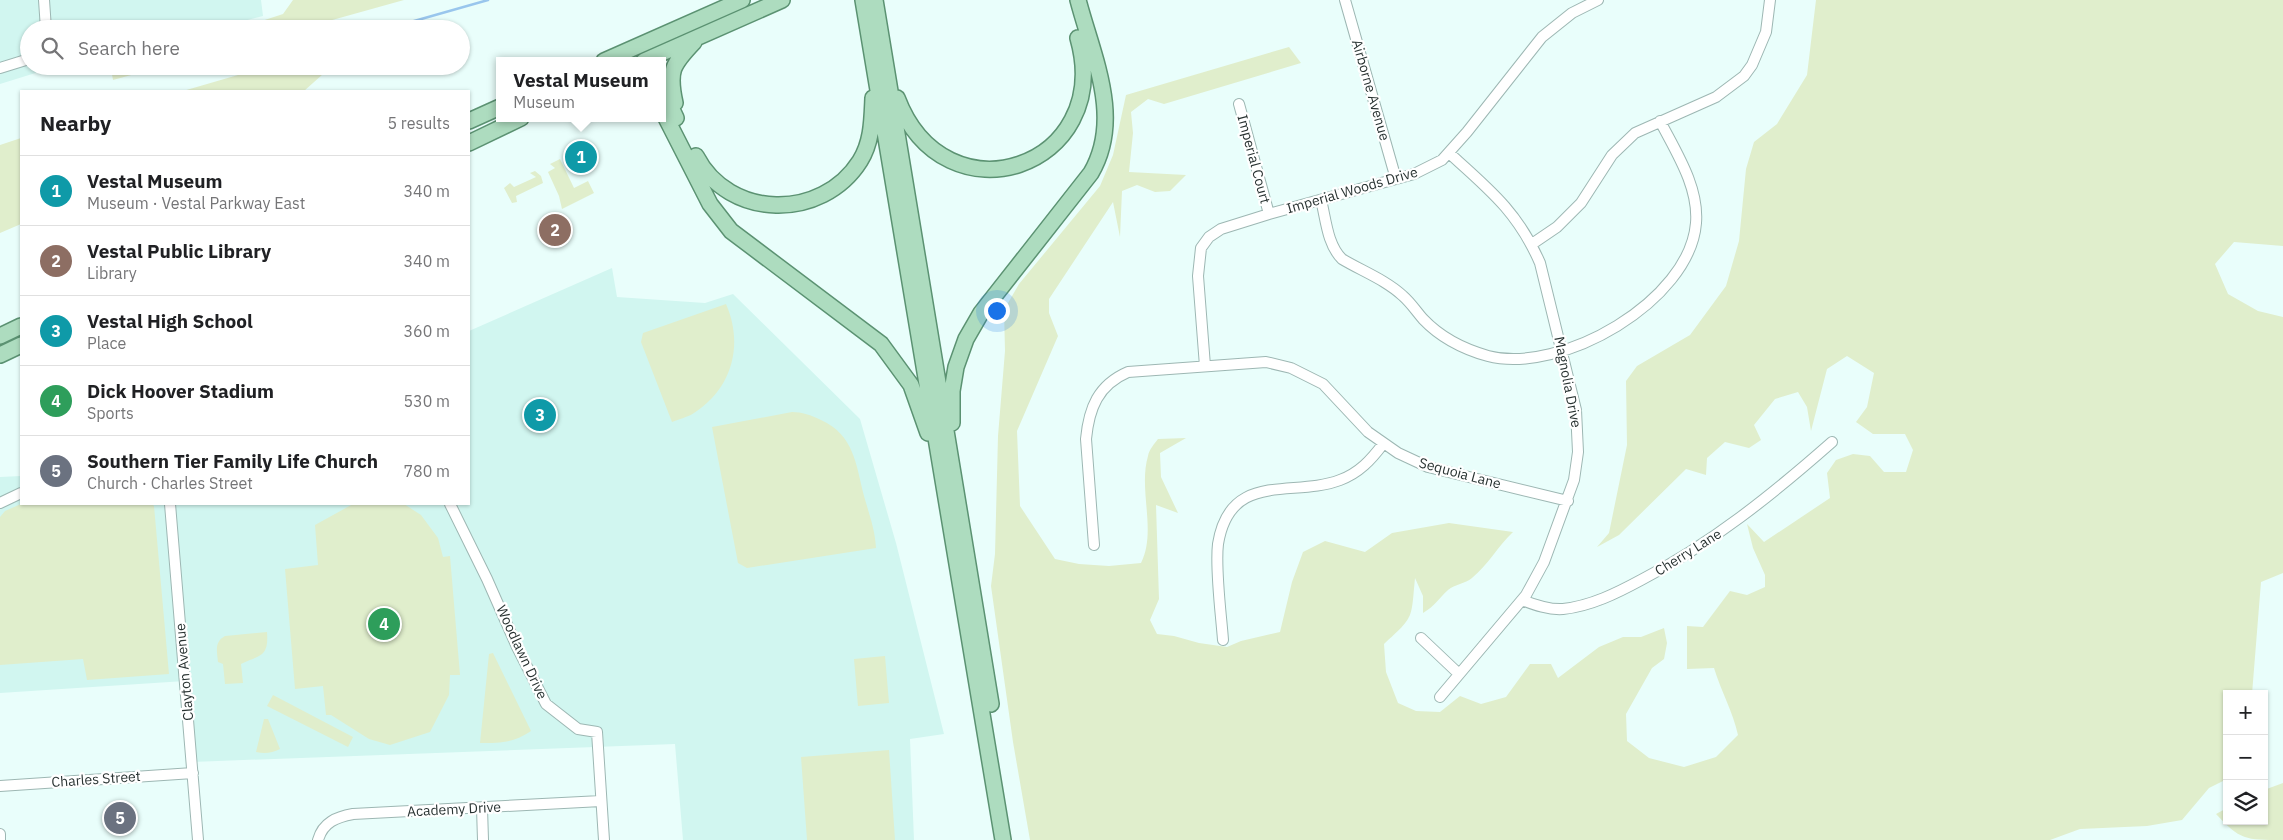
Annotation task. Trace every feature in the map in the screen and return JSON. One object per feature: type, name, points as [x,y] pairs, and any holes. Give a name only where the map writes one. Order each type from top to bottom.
[{"type":"main road","points":[[644,55],[742,0]]},
{"type":"main road","points":[[631,57],[644,55],[700,35],[782,0]]},
{"type":"main road","points":[[880,67],[913,131],[925,145],[944,158],[967,167],[990,170],[1012,167],[1031,160],[1055,143],[1071,122],[1082,98],[1084,66],[1068,0]]},
{"type":"main road","points":[[946,470],[952,391],[956,367],[966,340],[981,313],[1091,174],[1101,153],[1107,117],[1104,94],[1078,0]]},
{"type":"main road","points":[[870,4],[946,470],[1003,840]]},
{"type":"main road","points":[[682,131],[671,81],[673,68],[677,60],[700,35]]},
{"type":"main road","points":[[666,97],[701,166],[713,182],[735,196],[758,204],[783,206],[814,200],[835,188],[852,172],[866,150],[871,134],[880,67]]},
{"type":"main road","points":[[470,121],[496,109]]},
{"type":"main road","points":[[666,118],[710,204],[731,230],[880,344],[911,385],[946,470],[1013,840]]},
{"type":"main road","points":[[470,143],[513,122]]},
{"type":"main road","points":[[0,336],[20,326]]},
{"type":"main road","points":[[0,355],[20,345]]},
{"type":"street","points":[[44,0],[45,20]]},
{"type":"street","name":"Airborne Avenue","points":[[1345,0],[1396,179]]},
{"type":"street","name":"Imperial Woods Drive","points":[[1204,366],[1199,283],[1200,255],[1201,248],[1209,237],[1221,229],[1396,179],[1429,167],[1449,153],[1542,38],[1572,13],[1598,0]]},
{"type":"street","points":[[1532,244],[1557,227],[1581,203],[1612,155],[1626,140],[1646,127],[1716,97],[1744,76],[1752,65],[1766,32],[1770,0]]},
{"type":"street","points":[[0,68],[20,62]]},
{"type":"street","name":"Imperial Court","points":[[1239,104],[1269,214]]},
{"type":"street","points":[[1321,200],[1336,254],[1386,283],[1403,296],[1443,337],[1466,349],[1491,356],[1522,358],[1562,350],[1596,337],[1627,320],[1648,303],[1678,272],[1690,247],[1696,222],[1695,203],[1682,166],[1660,121]]},
{"type":"street","name":"Magnolia Drive","points":[[1440,697],[1522,600],[1544,562],[1568,501],[1574,480],[1578,437],[1576,410],[1562,350],[1548,292],[1532,244],[1509,209],[1449,153]]},
{"type":"street","name":"Sequoia Lane","points":[[1094,545],[1086,438],[1088,422],[1094,400],[1110,382],[1128,372],[1266,362],[1291,368],[1323,384],[1368,432],[1398,454],[1428,467],[1568,501]]},
{"type":"street","name":"Cherry Lane","points":[[1522,600],[1540,606],[1561,609],[1601,600],[1627,588],[1670,565],[1732,524],[1832,442]]},
{"type":"street","points":[[1223,640],[1218,545],[1222,528],[1233,510],[1243,500],[1266,490],[1339,481],[1362,468],[1383,444]]},
{"type":"street","points":[[0,502],[20,492]]},
{"type":"street","name":"Clayton Avenue","points":[[170,505],[198,840]]},
{"type":"street","name":"Woodlawn Drive","points":[[451,505],[488,579],[517,647],[546,704],[578,729],[597,732],[604,840]]},
{"type":"street","points":[[1421,638],[1459,674]]},
{"type":"street","name":"Charles Street","points":[[0,786],[193,772]]},
{"type":"street","name":"Academy Drive","points":[[318,840],[328,824],[338,817],[353,814],[601,801]]},
{"type":"street","points":[[482,808],[484,840]]},
{"type":"street","points":[[0,834],[0,840]]},
{"type":"shaded area","points":[[0,0],[261,0],[263,16],[248,20],[20,20],[20,75],[29,75],[0,84]]},
{"type":"shaded area","points":[[293,0],[404,0],[332,20],[265,20],[283,14]]},
{"type":"shaded area","points":[[1816,0],[2283,0],[2283,246],[2234,242],[2215,264],[2228,294],[2258,311],[2283,317],[2283,573],[2261,582],[2252,690],[2223,690],[2223,781],[2209,788],[2182,820],[2147,826],[2080,829],[2050,840],[1030,840],[1013,742],[991,586],[995,554],[998,436],[1005,351],[1004,310],[1019,284],[1100,186],[1113,155],[1126,95],[1289,47],[1301,63],[1164,104],[1148,99],[1131,112],[1133,133],[1129,172],[1186,175],[1170,191],[1155,192],[1137,185],[1122,191],[1120,237],[1113,202],[1049,299],[1049,313],[1058,336],[1017,431],[1020,506],[1055,559],[1079,564],[1109,566],[1141,563],[1145,551],[1148,524],[1145,469],[1152,447],[1158,439],[1186,438],[1160,453],[1161,477],[1178,513],[1156,505],[1159,599],[1150,620],[1157,634],[1227,647],[1241,641],[1280,632],[1292,582],[1303,552],[1325,541],[1365,552],[1392,533],[1449,523],[1513,532],[1478,573],[1469,580],[1448,590],[1434,605],[1423,613],[1423,596],[1415,578],[1410,616],[1401,628],[1384,644],[1386,672],[1398,703],[1416,711],[1440,712],[1460,696],[1481,704],[1506,697],[1530,664],[1551,664],[1558,678],[1599,647],[1623,637],[1641,637],[1664,628],[1667,643],[1664,659],[1652,668],[1626,714],[1627,741],[1649,758],[1684,767],[1716,757],[1738,735],[1714,668],[1687,669],[1687,626],[1703,627],[1730,591],[1747,595],[1765,587],[1765,575],[1753,548],[1747,524],[1764,542],[1830,498],[1827,473],[1836,460],[1853,454],[1870,456],[1884,472],[1906,472],[1913,450],[1905,434],[1873,434],[1856,422],[1867,407],[1874,373],[1847,356],[1827,369],[1811,431],[1807,407],[1798,392],[1775,399],[1754,425],[1761,440],[1749,448],[1725,442],[1707,458],[1706,475],[1686,469],[1619,535],[1597,547],[1609,533],[1627,445],[1626,381],[1637,366],[1690,335],[1726,286],[1739,241],[1746,169],[1754,142],[1777,124],[1807,75]]},
{"type":"shaded area","points":[[112,75],[131,75],[113,80]]},
{"type":"shaded area","points":[[238,75],[322,75],[305,90],[186,90]]},
{"type":"shaded area","points":[[20,138],[20,224],[0,233],[0,145]]},
{"type":"shaded area","points":[[560,159],[574,188],[588,181],[594,193],[562,209],[559,196],[548,172],[555,168],[550,164]]},
{"type":"shaded area","points":[[535,171],[541,176],[543,183],[516,196],[517,202],[512,203],[504,188],[510,183],[514,187],[536,177],[530,173]]},
{"type":"shaded area","points":[[612,268],[617,297],[705,303],[733,294],[860,419],[896,543],[944,734],[910,739],[914,840],[683,840],[675,744],[192,762],[185,681],[0,693],[0,477],[20,476],[20,505],[470,505],[470,331]]},
{"type":"shaded area","points":[[726,304],[734,335],[734,350],[726,379],[718,392],[707,403],[692,414],[672,422],[641,342],[643,333]]},
{"type":"shaded area","points":[[792,412],[806,414],[832,426],[847,442],[856,462],[873,528],[876,548],[747,568],[738,563],[712,427]]},
{"type":"shaded area","points":[[20,504],[153,505],[169,674],[87,680],[83,659],[0,665],[0,517],[5,511]]},
{"type":"shaded area","points":[[351,505],[406,505],[421,515],[438,538],[443,557],[450,556],[460,675],[450,675],[449,695],[430,732],[390,745],[369,739],[331,715],[326,715],[323,686],[295,689],[285,569],[318,565],[315,525]]},
{"type":"shaded area","points":[[267,632],[265,651],[258,657],[241,664],[243,683],[225,684],[223,664],[218,662],[217,647],[219,641],[225,636]]},
{"type":"shaded area","points":[[493,653],[531,731],[507,741],[480,743],[489,654]]},
{"type":"shaded area","points":[[885,656],[889,703],[858,706],[854,659]]},
{"type":"shaded area","points":[[273,695],[353,737],[348,747],[267,706]]},
{"type":"shaded area","points":[[264,719],[268,719],[280,749],[268,753],[256,752]]},
{"type":"shaded area","points":[[889,750],[895,840],[807,840],[801,757]]},
{"type":"shaded area","points":[[2283,783],[2283,840],[2251,839],[2238,834],[2227,825],[2268,825],[2268,789]]},
{"type":"shaded area","points":[[2223,810],[2223,821],[2216,814]]},
{"type":"waterway","points":[[418,20],[488,0]]},
{"type":"place","name":"Vestal Museum","points":[[581,157]]},
{"type":"place","name":"Vestal Public Library","points":[[555,230]]},
{"type":"place","name":"Vestal High School","points":[[540,415]]},
{"type":"place","name":"Dick Hoover Stadium","points":[[384,624]]},
{"type":"place","name":"Southern Tier Family Life Church","points":[[120,818]]}]
